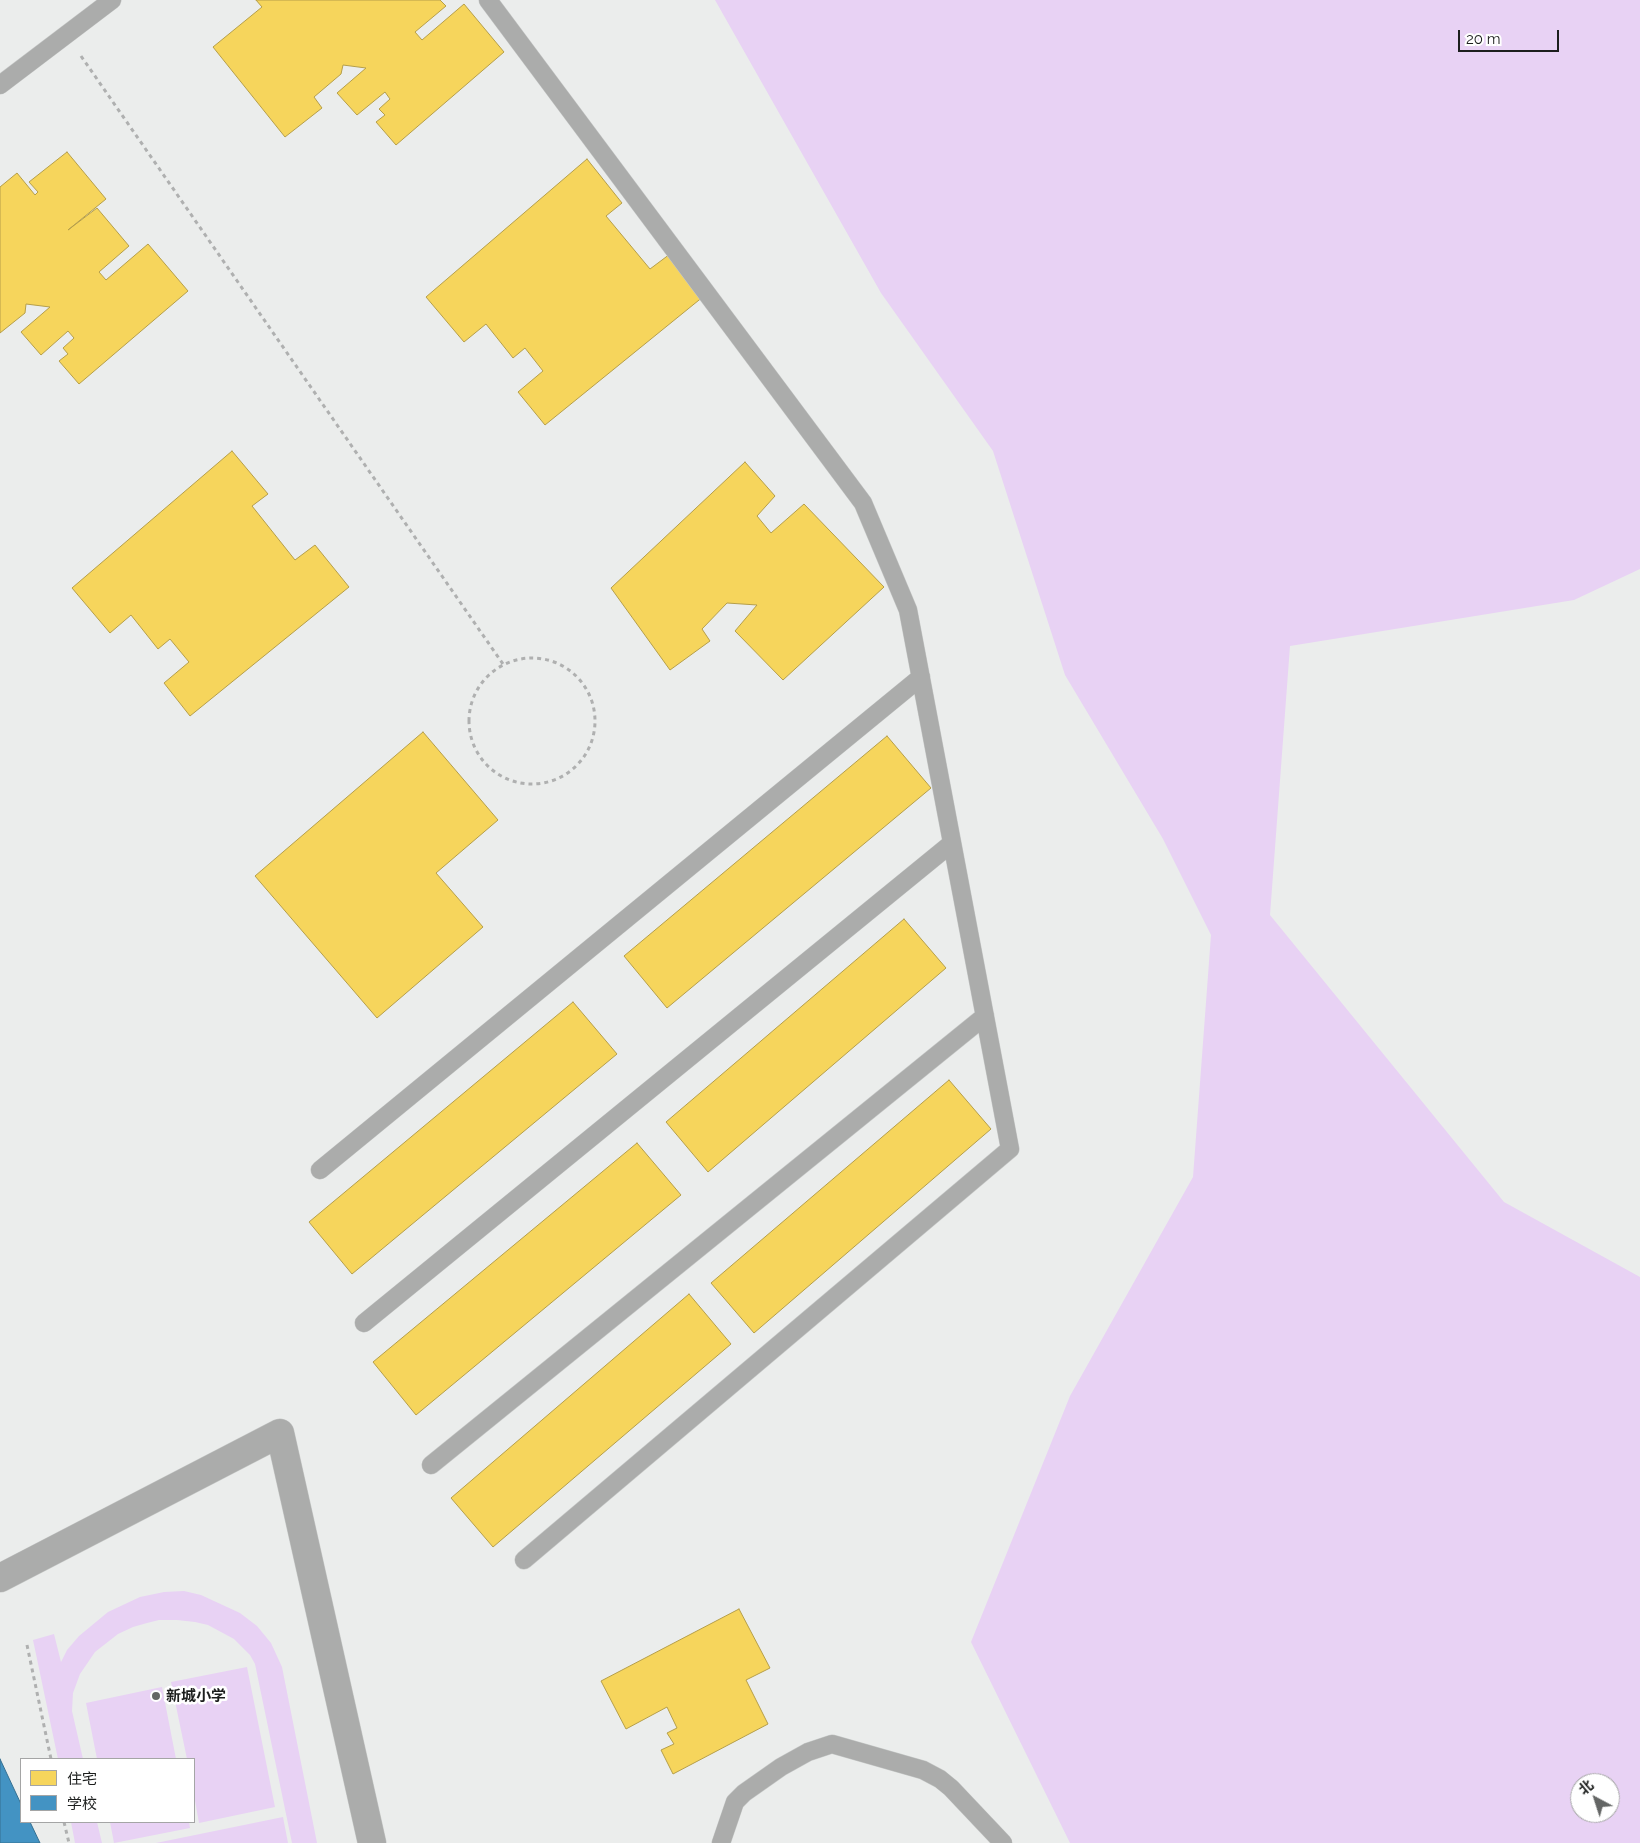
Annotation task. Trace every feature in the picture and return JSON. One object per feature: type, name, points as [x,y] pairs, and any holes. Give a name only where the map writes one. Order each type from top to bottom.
[{"type":"street","points":[[0,1578],[280,1433],[372,1843]]},
{"type":"lane","points":[[0,85],[112,0]]},
{"type":"lane","points":[[488,0],[863,503],[908,610],[1010,1149],[524,1560]]},
{"type":"lane","points":[[320,1170],[921,677]]},
{"type":"lane","points":[[364,1323],[952,843]]},
{"type":"lane","points":[[431,1465],[985,1016]]},
{"type":"lane","points":[[721,1843],[735,1802],[744,1793],[781,1767],[808,1752],[832,1744],[923,1770],[940,1779],[951,1788],[1003,1843]]},
{"type":"path","points":[[66,35],[503,664]]},
{"type":"path","points":[[522,658],[542,658],[563,665],[580,678],[592,696],[596,718],[593,740],[583,759],[567,774],[547,783],[525,784],[504,778],[488,767],[476,751],[469,732],[469,712],[479,687],[487,676],[503,664],[522,658]]},
{"type":"path","points":[[28,1645],[51,1758]]},
{"type":"path","points":[[64,1823],[68,1843]]},
{"type":"shaded area","points":[[715,0],[1640,0],[1640,569],[1574,600],[1290,646],[1270,915],[1504,1202],[1640,1277],[1640,1843],[1070,1843],[971,1642],[1070,1396],[1193,1177],[1211,935],[1163,839],[1065,675],[993,451],[881,293]]},
{"type":"shaded area","points":[[184,1591],[201,1595],[240,1613],[257,1626],[271,1643],[282,1667],[317,1843],[292,1843],[255,1664],[250,1655],[234,1639],[208,1625],[177,1620],[159,1620],[133,1627],[118,1634],[95,1652],[80,1674],[73,1693],[72,1711],[83,1758],[58,1758],[33,1640],[54,1634],[61,1662],[67,1650],[79,1636],[108,1612],[140,1597],[164,1592]]},
{"type":"shaded area","points":[[247,1667],[275,1807],[199,1823],[195,1801],[195,1758],[187,1758],[171,1682]]},
{"type":"shaded area","points":[[162,1687],[176,1758],[97,1758],[86,1703]]},
{"type":"shaded area","points":[[283,1817],[288,1843],[156,1843]]},
{"type":"shaded area","points":[[71,1823],[97,1823],[102,1843],[75,1843]]},
{"type":"shaded area","points":[[110,1823],[189,1823],[190,1828],[114,1843]]},
{"type":"building: 住宅","points":[[256,0],[440,0],[446,6],[415,32],[422,40],[464,4],[504,52],[396,145],[376,122],[385,115],[379,109],[390,99],[385,92],[357,115],[337,93],[366,68],[343,65],[341,74],[314,97],[322,108],[285,137],[213,47],[262,7]]},
{"type":"building: 住宅","points":[[67,152],[106,199],[68,230],[97,208],[129,246],[99,272],[106,280],[148,244],[188,291],[79,384],[59,361],[68,354],[63,348],[74,338],[68,331],[41,355],[21,332],[50,307],[26,304],[25,313],[0,333],[0,187],[17,173],[35,195],[38,192],[29,182]]},
{"type":"building: 住宅","points":[[587,159],[622,203],[606,216],[650,269],[670,254],[704,296],[545,425],[518,392],[543,371],[525,348],[513,358],[486,324],[464,342],[426,297]]},
{"type":"building: 住宅","points":[[232,451],[268,494],[252,506],[295,560],[315,545],[349,587],[190,716],[164,683],[189,662],[170,639],[158,649],[131,615],[110,633],[72,588]]},
{"type":"building: 住宅","points":[[745,462],[775,496],[757,516],[771,533],[804,504],[884,587],[783,680],[735,631],[757,605],[727,603],[702,629],[710,641],[670,670],[611,588]]},
{"type":"building: 住宅","points":[[423,732],[498,820],[436,873],[483,927],[377,1018],[255,876]]},
{"type":"building: 住宅","points":[[887,736],[931,788],[667,1008],[624,956]]},
{"type":"building: 住宅","points":[[904,919],[946,968],[708,1172],[666,1122]]},
{"type":"building: 住宅","points":[[573,1002],[617,1054],[352,1274],[309,1222]]},
{"type":"building: 住宅","points":[[949,1080],[991,1129],[754,1333],[711,1283]]},
{"type":"building: 住宅","points":[[637,1143],[681,1195],[416,1415],[373,1362]]},
{"type":"building: 住宅","points":[[689,1294],[731,1344],[493,1547],[451,1498]]},
{"type":"building: 住宅","points":[[739,1609],[770,1668],[746,1680],[768,1724],[673,1774],[661,1750],[674,1744],[667,1733],[677,1728],[667,1707],[626,1729],[601,1681]]},
{"type":"building: 学校","points":[[0,1759],[20,1802],[20,1823],[30,1823],[40,1843],[0,1843]]},
{"type":"place","name":"新城小学","points":[[156,1696]]}]
